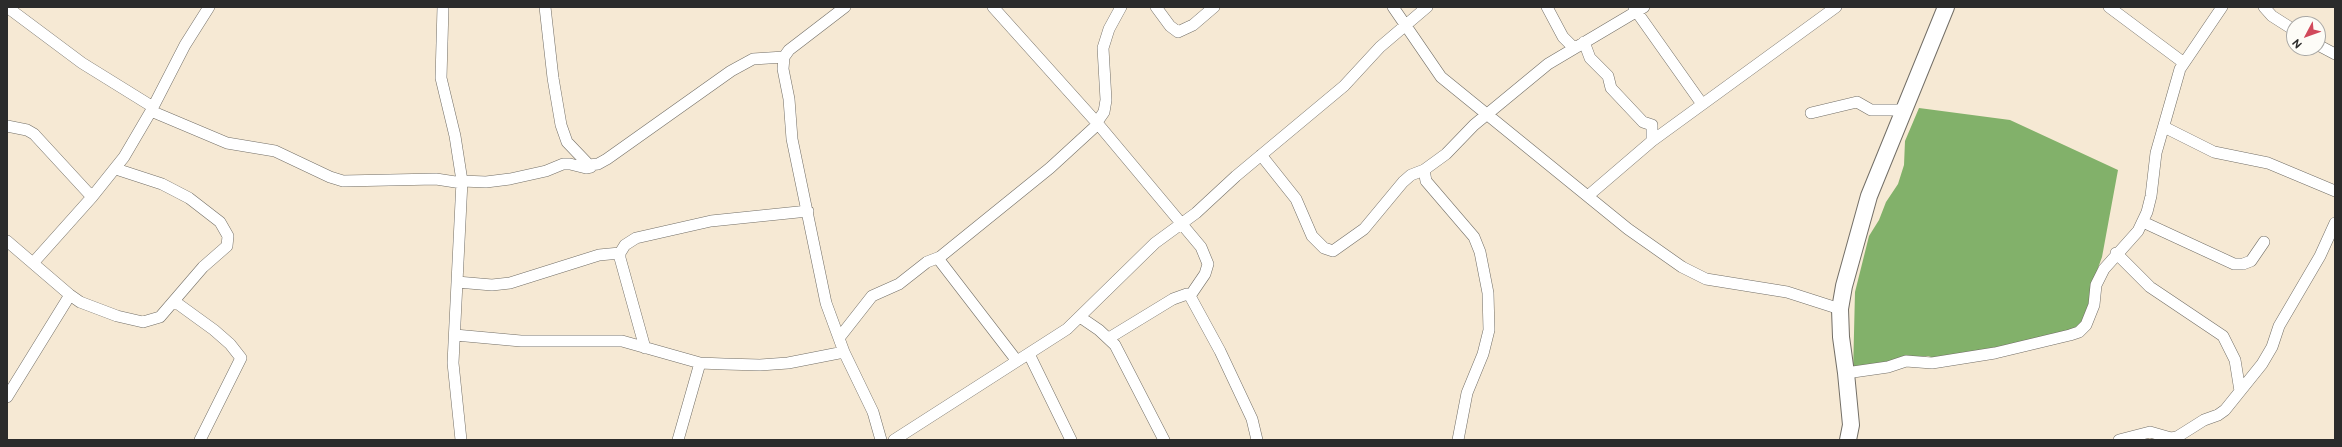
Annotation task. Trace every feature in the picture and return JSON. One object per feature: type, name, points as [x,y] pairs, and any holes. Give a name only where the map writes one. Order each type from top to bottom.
[{"type":"main road","points":[[1848,440],[1850,425],[1846,373],[1840,337],[1840,309],[1851,259],[1869,196],[1946,7]]},
{"type":"street","points":[[7,7],[82,63],[152,109],[227,143],[275,151],[330,177],[343,180],[393,182],[436,179],[462,182],[486,182],[510,179],[546,171],[563,164],[586,168],[607,159],[731,71],[753,58],[784,57]]},
{"type":"street","points":[[34,263],[116,169],[152,109],[185,45],[209,7]]},
{"type":"street","points":[[443,7],[441,78],[455,136],[462,182],[453,363],[461,440]]},
{"type":"street","points":[[545,7],[553,78],[561,125],[569,146],[586,164],[592,166]]},
{"type":"street","points":[[845,7],[796,44],[784,57],[784,69],[789,99],[792,139],[808,212],[819,275],[844,352],[871,406],[881,440]]},
{"type":"street","points":[[993,7],[1097,123],[1201,247],[1207,260],[1205,274],[1190,296]]},
{"type":"street","points":[[839,338],[872,296],[899,284],[928,262],[940,257],[1050,168],[1097,123],[1104,112],[1106,100],[1103,48],[1109,29],[1121,7]]},
{"type":"street","points":[[1156,7],[1170,26],[1178,32],[1193,24],[1214,7]]},
{"type":"street","points":[[1393,7],[1435,72],[1535,156],[1589,195],[1628,229],[1682,267],[1706,278],[1787,292],[1840,309]]},
{"type":"street","points":[[894,440],[1029,354],[1080,318],[1155,243],[1196,213],[1344,86],[1380,46],[1404,24],[1427,7]]},
{"type":"street","points":[[1547,7],[1563,36],[1574,48]]},
{"type":"street","points":[[1589,195],[1652,142],[1836,7]]},
{"type":"street","points":[[2109,7],[2184,63]]},
{"type":"street","points":[[1846,373],[1888,367],[1906,361],[1932,363],[1995,353],[2079,332],[2086,325],[2090,316],[2094,305],[2096,285],[2104,269],[2116,253],[2138,231],[2143,222],[2151,196],[2156,153],[2169,103],[2184,63],[2222,7]]},
{"type":"street","points":[[2264,7],[2272,16],[2286,25]]},
{"type":"street","points":[[1261,156],[1296,199],[1312,236],[1324,248],[1337,251],[1364,229],[1403,182],[1411,175],[1424,170],[1446,154],[1474,125],[1488,116],[1548,64],[1638,9],[1702,104]]},
{"type":"street","points":[[1584,42],[1590,58],[1608,76],[1611,88],[1643,122],[1652,125],[1652,142]]},
{"type":"street","points":[[2326,49],[2335,54]]},
{"type":"street","points":[[1468,100],[1473,112],[1474,125]]},
{"type":"street","points":[[1812,113],[1857,102],[1871,110],[1904,110]]},
{"type":"street","points":[[7,126],[27,130],[34,134],[92,197]]},
{"type":"street","points":[[2164,126],[2214,152],[2268,163],[2335,191]]},
{"type":"street","points":[[7,241],[80,302],[117,316],[143,322],[160,318],[203,267],[227,246],[228,236],[220,222],[189,198],[162,184],[116,169]]},
{"type":"street","points":[[1424,170],[1426,181],[1474,237],[1480,252],[1488,293],[1489,330],[1483,354],[1467,393],[1458,440]]},
{"type":"street","points":[[457,282],[492,285],[510,283],[599,255],[620,252],[625,245],[636,238],[672,229],[711,221],[808,212]]},
{"type":"street","points":[[2143,222],[2234,264],[2243,264],[2251,261],[2264,242]]},
{"type":"street","points":[[2118,440],[2150,432],[2171,438],[2178,437],[2204,420],[2218,415],[2240,391],[2266,358],[2279,326],[2320,256],[2335,223]]},
{"type":"street","points":[[620,252],[626,283],[646,348]]},
{"type":"street","points":[[2116,253],[2150,286],[2223,336],[2235,360],[2240,391]]},
{"type":"street","points":[[940,257],[940,261],[1017,361]]},
{"type":"street","points":[[1109,338],[1173,299],[1187,294],[1190,296]]},
{"type":"street","points":[[7,397],[70,295]]},
{"type":"street","points":[[1190,296],[1252,419],[1257,440]]},
{"type":"street","points":[[174,301],[224,339],[240,354],[241,358],[200,440]]},
{"type":"street","points":[[1080,318],[1109,338],[1121,354],[1164,440]]},
{"type":"street","points":[[455,335],[521,341],[622,342],[700,363],[760,365],[788,363],[844,352]]},
{"type":"street","points":[[1029,354],[1071,440]]},
{"type":"street","points":[[678,440],[700,363]]},
{"type":"green space","points":[[1919,108],[2010,120],[2118,170],[2102,257],[2094,279],[2092,305],[2081,330],[2007,352],[1934,358],[1928,356],[1903,360],[1853,374],[1855,292],[1869,236],[1879,220],[1886,202],[1898,184],[1904,165],[1905,141]]}]
